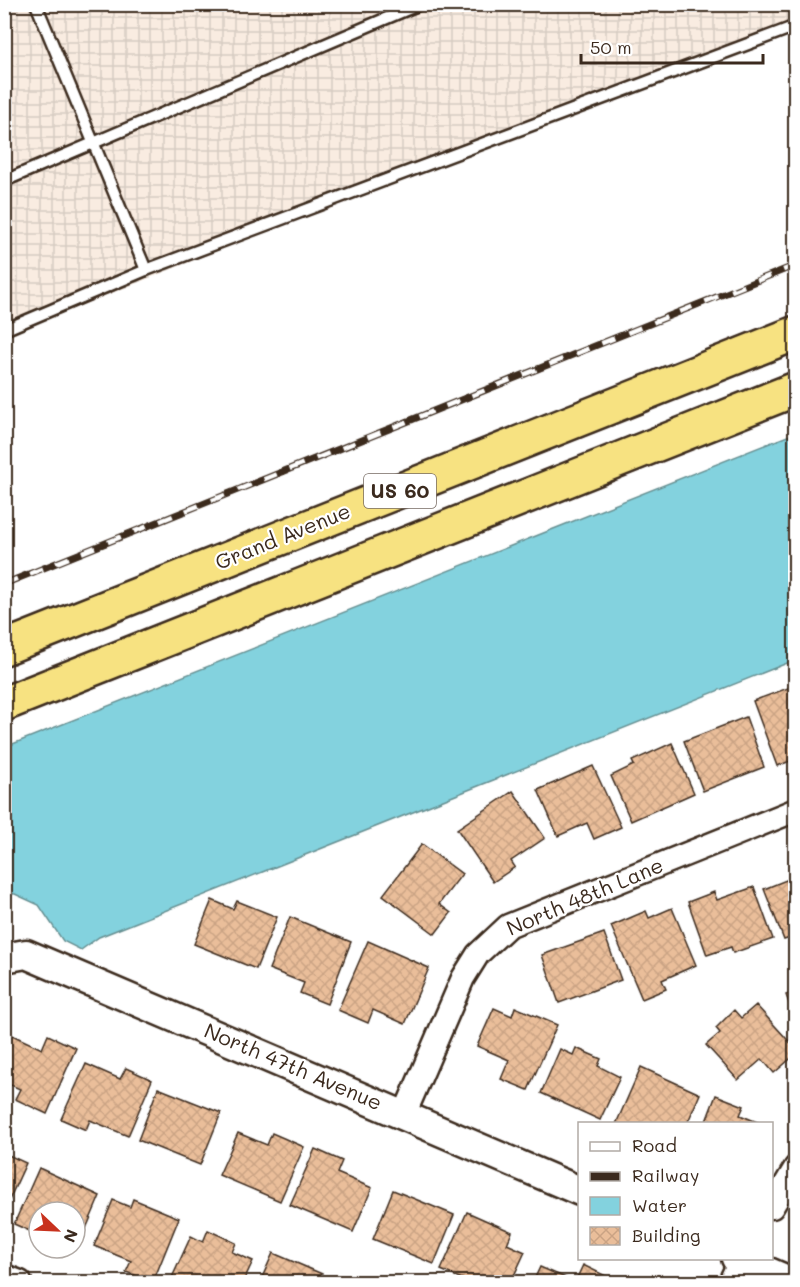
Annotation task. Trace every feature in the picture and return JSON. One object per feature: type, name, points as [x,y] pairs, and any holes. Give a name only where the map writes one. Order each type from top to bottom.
[{"type":"highway","name":"Grand Avenue","points":[[4,648],[795,333]]},
{"type":"highway","name":"US 60","points":[[4,704],[795,390]]},
{"type":"street","name":"North 48th Lane","points":[[404,1115],[463,978],[478,954],[508,927],[795,810]]},
{"type":"street","name":"North 47th Avenue","points":[[4,958],[26,954],[578,1191]]},
{"type":"street","points":[[773,1204],[795,1167]]},
{"type":"street","points":[[737,1265],[792,1282]]},
{"type":"street","points":[[4,1276],[20,1282]]},
{"type":"lane","points":[[36,4],[91,144],[146,270]]},
{"type":"lane","points":[[4,181],[420,4]]},
{"type":"lane","points":[[4,330],[146,270],[795,26]]},
{"type":"shaded area","points":[[5,5],[795,5],[795,19],[5,336]]},
{"type":"water","points":[[795,433],[795,660],[99,937],[81,950],[63,941],[39,905],[15,894],[5,893],[5,747]]},
{"type":"building","points":[[796,685],[796,759],[777,766],[753,701]]},
{"type":"building","points":[[746,717],[764,767],[703,791],[684,741]]},
{"type":"building","points":[[672,743],[694,793],[631,821],[611,776],[634,765],[632,761]]},
{"type":"building","points":[[593,766],[621,827],[594,839],[587,823],[558,836],[538,790]]},
{"type":"building","points":[[513,791],[545,838],[511,861],[515,867],[493,882],[457,829]]},
{"type":"building","points":[[422,844],[462,874],[439,904],[451,913],[435,934],[383,895]]},
{"type":"building","points":[[796,876],[796,936],[784,940],[764,889]]},
{"type":"building","points":[[754,887],[773,939],[733,953],[731,947],[707,955],[688,902],[714,892],[717,900]]},
{"type":"building","points":[[212,900],[233,909],[237,901],[277,917],[256,969],[194,944]]},
{"type":"building","points":[[672,908],[696,965],[662,980],[666,989],[642,999],[611,926],[646,911],[649,918]]},
{"type":"building","points":[[290,917],[351,942],[327,1004],[300,993],[304,983],[269,969]]},
{"type":"building","points":[[604,933],[621,980],[559,1003],[542,955]]},
{"type":"building","points":[[368,941],[429,968],[405,1024],[373,1010],[368,1023],[338,1010]]},
{"type":"building","points":[[796,992],[796,1022],[786,995]]},
{"type":"building","points":[[756,1005],[796,1049],[796,1054],[774,1073],[762,1059],[738,1080],[706,1045],[720,1033],[716,1028],[734,1010],[741,1018]]},
{"type":"building","points":[[515,1007],[557,1025],[528,1090],[501,1079],[509,1060],[477,1046],[494,1008],[512,1016]]},
{"type":"building","points":[[10,1034],[42,1049],[48,1035],[76,1048],[47,1114],[15,1099],[20,1089],[4,1082],[4,1046]]},
{"type":"building","points":[[576,1048],[601,1059],[598,1066],[620,1077],[600,1120],[541,1093],[560,1049],[573,1055]]},
{"type":"building","points":[[86,1064],[120,1079],[126,1068],[152,1080],[128,1136],[90,1120],[86,1130],[61,1119]]},
{"type":"building","points":[[641,1067],[700,1094],[688,1122],[617,1122]]},
{"type":"building","points":[[158,1088],[221,1113],[200,1165],[138,1140]]},
{"type":"building","points":[[716,1095],[744,1106],[740,1115],[757,1122],[706,1122]]},
{"type":"building","points":[[238,1133],[267,1145],[272,1133],[304,1147],[280,1201],[219,1175]]},
{"type":"building","points":[[315,1149],[342,1161],[337,1173],[372,1188],[353,1232],[290,1205]]},
{"type":"building","points":[[4,1153],[26,1163],[4,1211]]},
{"type":"building","points":[[39,1168],[100,1196],[87,1226],[87,1200],[27,1200],[27,1230],[14,1224]]},
{"type":"building","points":[[393,1190],[454,1215],[434,1264],[373,1239]]},
{"type":"building","points":[[133,1199],[179,1218],[153,1282],[126,1272],[131,1261],[94,1246],[113,1200],[130,1207]]},
{"type":"building","points":[[467,1212],[512,1232],[507,1244],[525,1252],[511,1282],[469,1282],[441,1270]]},
{"type":"building","points":[[208,1230],[236,1243],[232,1252],[253,1261],[243,1282],[170,1282],[191,1236],[203,1242]]},
{"type":"building","points":[[273,1253],[322,1274],[318,1282],[260,1282]]},
{"type":"building","points":[[583,1265],[608,1277],[606,1282],[575,1282]]},
{"type":"building","points":[[540,1267],[575,1282],[533,1282]]},
{"type":"railway","points":[[4,584],[796,265]]}]
